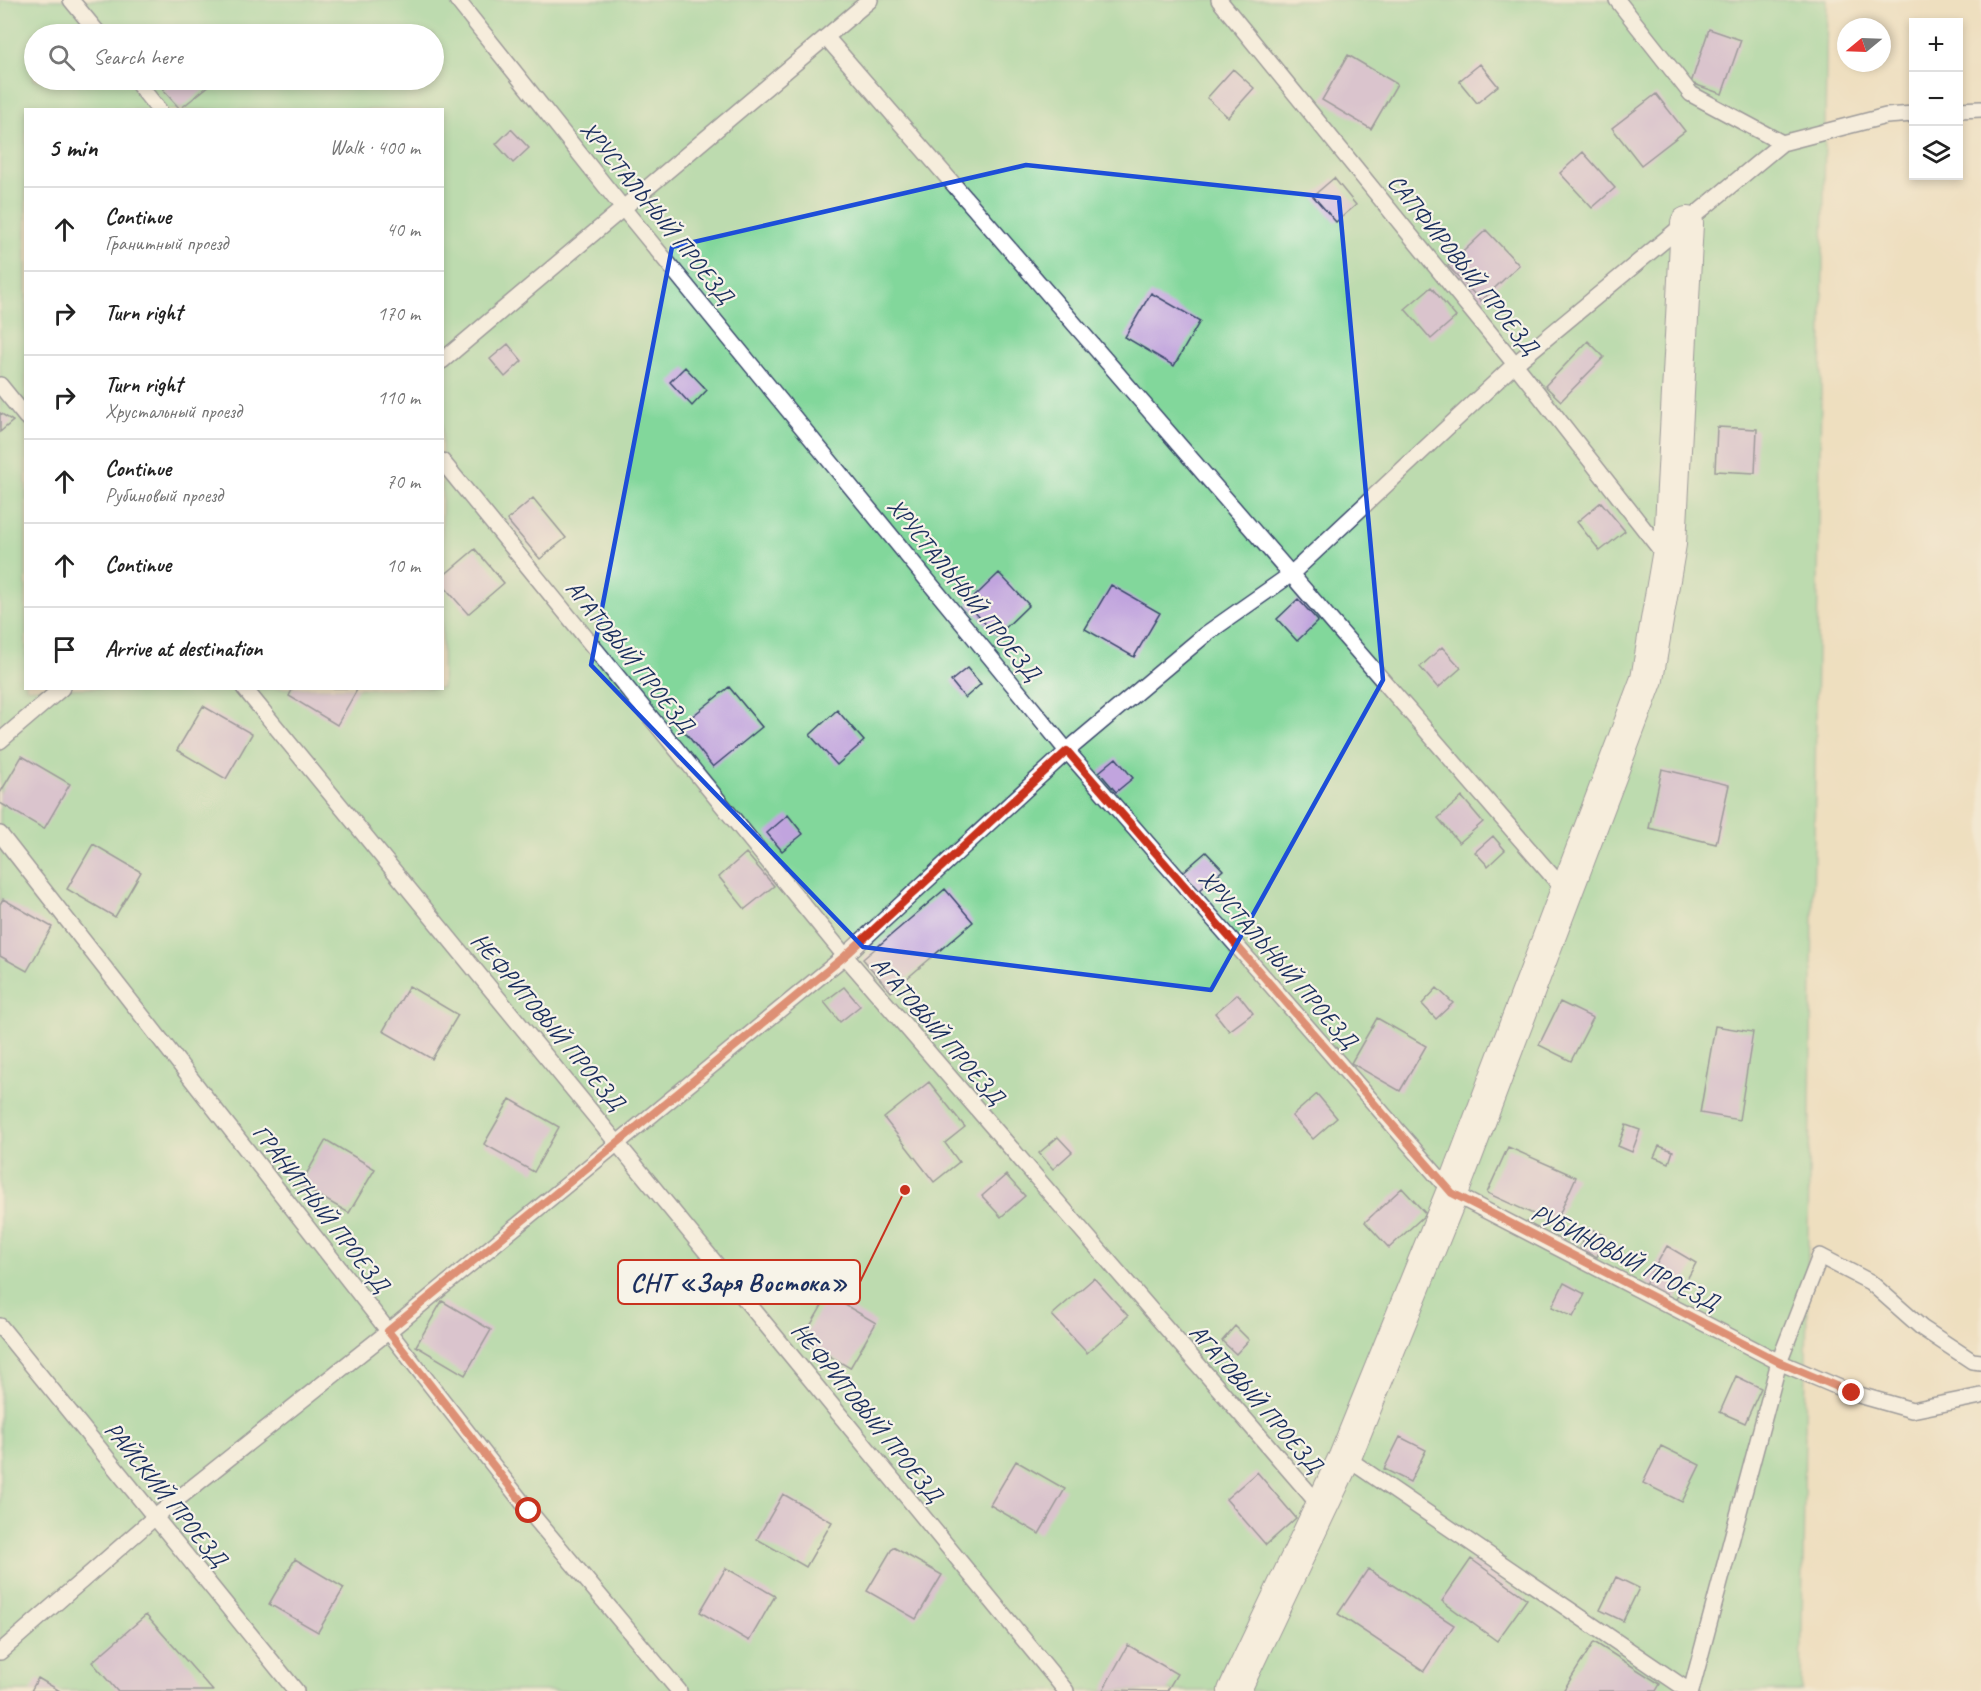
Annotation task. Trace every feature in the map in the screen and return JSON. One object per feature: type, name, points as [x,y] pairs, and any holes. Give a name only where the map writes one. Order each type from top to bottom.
[{"type":"street","points":[[1234,1691],[1345,1457],[1452,1193],[1647,679],[1668,560],[1687,223]]},
{"type":"lane","points":[[71,0],[91,24]]},
{"type":"lane","name":"ХРУСТАЛЬНЫЙ ПРОЕЗД","points":[[457,0],[622,207],[1067,751],[1452,1193]]},
{"type":"lane","points":[[444,359],[870,0]]},
{"type":"lane","name":"САПФИРОВЫЙ ПРОЕЗД","points":[[1219,0],[1515,364],[1668,560]]},
{"type":"lane","points":[[1617,0],[1691,94],[1782,142]]},
{"type":"lane","points":[[826,37],[1566,892]]},
{"type":"lane","points":[[143,90],[157,108]]},
{"type":"lane","points":[[1963,110],[1981,109]]},
{"type":"lane","points":[[0,1652],[155,1517],[388,1331],[845,956],[1067,751],[1206,634],[1290,575],[1515,364],[1782,142],[1886,116],[1909,114]]},
{"type":"lane","points":[[0,384],[24,414]]},
{"type":"lane","name":"АГАТОВЫЙ ПРОЕЗД","points":[[444,463],[845,956],[1321,1507]]},
{"type":"lane","points":[[0,741],[60,690]]},
{"type":"lane","name":"НЕФРИТОВЫЙ ПРОЕЗД","points":[[246,690],[618,1141],[1066,1691]]},
{"type":"lane","name":"ГРАНИТНЫЙ ПРОЕЗД","points":[[0,834],[529,1511],[679,1691]]},
{"type":"lane","name":"РУБИНОВЫЙ ПРОЕЗД","points":[[1452,1193],[1779,1362],[1852,1393],[1912,1410],[1981,1396]]},
{"type":"lane","points":[[1690,1691],[1779,1362],[1820,1256],[1870,1282],[1922,1328],[1972,1361],[1981,1362]]},
{"type":"lane","name":"РАЙСКИЙ ПРОЕЗД","points":[[0,1326],[296,1691]]},
{"type":"lane","name":"АГАТОВЫЙ ПРОЕЗД","points":[[1345,1457],[1690,1691]]},
{"type":"highlighted area","points":[[1026,165],[1339,198],[1383,680],[1211,990],[863,947],[591,665],[672,247]]},
{"type":"green space","points":[[0,0],[1827,0],[1801,1691],[0,1691]]},
{"type":"building","points":[[1709,29],[1741,40],[1722,94],[1691,83]]},
{"type":"building","points":[[1348,55],[1397,84],[1371,129],[1322,100]]},
{"type":"building","points":[[1480,64],[1498,86],[1477,103],[1459,81]]},
{"type":"building","points":[[1233,69],[1254,88],[1228,117],[1207,98]]},
{"type":"building","points":[[163,90],[204,90],[181,108]]},
{"type":"building","points":[[1656,94],[1685,131],[1641,165],[1612,128]]},
{"type":"building","points":[[511,129],[529,148],[513,163],[496,144]]},
{"type":"building","points":[[1583,152],[1615,188],[1592,208],[1560,173]]},
{"type":"building","points":[[1334,178],[1356,205],[1336,222],[1313,196]]},
{"type":"building","points":[[1486,230],[1519,265],[1481,301],[1448,266]]},
{"type":"building","points":[[1431,287],[1456,317],[1431,339],[1405,309]]},
{"type":"building","points":[[1151,293],[1200,321],[1174,366],[1125,337]]},
{"type":"building","points":[[1588,341],[1604,357],[1561,401],[1545,386]]},
{"type":"building","points":[[508,344],[522,361],[505,377],[490,359]]},
{"type":"building","points":[[685,367],[707,390],[692,406],[670,382]]},
{"type":"building","points":[[0,413],[13,421],[0,432]]},
{"type":"building","points":[[1717,427],[1757,429],[1755,473],[1715,471]]},
{"type":"building","points":[[533,498],[566,538],[540,559],[507,520]]},
{"type":"building","points":[[1601,502],[1625,531],[1600,551],[1577,522]]},
{"type":"building","points":[[475,549],[504,583],[468,614],[444,586],[444,575]]},
{"type":"building","points":[[999,573],[1029,605],[997,636],[967,604]]},
{"type":"building","points":[[1111,585],[1160,613],[1134,657],[1085,629]]},
{"type":"building","points":[[1298,599],[1318,621],[1297,641],[1277,619]]},
{"type":"building","points":[[1442,647],[1461,668],[1438,688],[1420,667]]},
{"type":"building","points":[[967,668],[981,684],[965,698],[951,681]]},
{"type":"building","points":[[729,687],[762,727],[713,767],[680,726]]},
{"type":"building","points":[[292,690],[357,690],[337,725],[289,696]]},
{"type":"building","points":[[203,706],[252,734],[226,779],[177,750]]},
{"type":"building","points":[[837,710],[864,741],[837,765],[810,735]]},
{"type":"building","points":[[22,756],[70,784],[44,829],[0,803],[0,793]]},
{"type":"building","points":[[1116,758],[1133,778],[1116,792],[1099,772]]},
{"type":"building","points":[[1662,769],[1729,785],[1716,844],[1649,828]]},
{"type":"building","points":[[1462,797],[1483,822],[1459,843],[1438,818]]},
{"type":"building","points":[[788,815],[803,834],[782,851],[767,833]]},
{"type":"building","points":[[1493,836],[1505,850],[1488,866],[1475,852]]},
{"type":"building","points":[[93,844],[141,872],[115,917],[67,889]]},
{"type":"building","points":[[1206,852],[1223,870],[1199,891],[1183,872]]},
{"type":"building","points":[[746,853],[774,886],[745,909],[719,877]]},
{"type":"building","points":[[945,889],[973,922],[891,992],[863,959]]},
{"type":"building","points":[[3,899],[52,927],[27,971],[0,956],[0,904]]},
{"type":"building","points":[[409,986],[458,1015],[432,1059],[383,1031]]},
{"type":"building","points":[[844,987],[860,1006],[840,1022],[824,1002]]},
{"type":"building","points":[[1437,988],[1453,1003],[1436,1019],[1422,1004]]},
{"type":"building","points":[[1238,994],[1253,1013],[1229,1031],[1215,1013]]},
{"type":"building","points":[[1560,1002],[1593,1018],[1571,1061],[1539,1045]]},
{"type":"building","points":[[1377,1018],[1426,1046],[1400,1091],[1351,1063]]},
{"type":"building","points":[[1715,1026],[1753,1032],[1739,1120],[1700,1113]]},
{"type":"building","points":[[929,1082],[965,1127],[945,1143],[959,1162],[934,1182],[884,1118]]},
{"type":"building","points":[[1317,1094],[1337,1118],[1313,1139],[1292,1116]]},
{"type":"building","points":[[510,1099],[559,1127],[534,1172],[484,1144]]},
{"type":"building","points":[[1626,1125],[1640,1130],[1632,1152],[1618,1146]]},
{"type":"building","points":[[1058,1137],[1072,1152],[1053,1169],[1039,1153]]},
{"type":"building","points":[[326,1140],[375,1169],[349,1213],[300,1185]]},
{"type":"building","points":[[1659,1146],[1673,1151],[1669,1163],[1654,1157]]},
{"type":"building","points":[[1508,1147],[1576,1177],[1555,1224],[1487,1193]]},
{"type":"building","points":[[1006,1175],[1025,1196],[1001,1217],[982,1196]]},
{"type":"building","points":[[1402,1188],[1426,1214],[1389,1248],[1365,1222]]},
{"type":"building","points":[[1589,1228],[1606,1236],[1597,1257],[1580,1249]]},
{"type":"building","points":[[1667,1246],[1696,1263],[1675,1301],[1645,1284]]},
{"type":"building","points":[[1094,1278],[1128,1316],[1087,1353],[1052,1315]]},
{"type":"building","points":[[1564,1283],[1585,1294],[1573,1317],[1552,1307]]},
{"type":"building","points":[[828,1295],[876,1323],[850,1368],[802,1340]]},
{"type":"building","points":[[442,1301],[491,1330],[465,1375],[416,1346]]},
{"type":"building","points":[[1235,1326],[1249,1340],[1236,1354],[1222,1341]]},
{"type":"building","points":[[1736,1376],[1761,1388],[1745,1423],[1720,1412]]},
{"type":"building","points":[[1400,1437],[1426,1450],[1410,1482],[1384,1469]]},
{"type":"building","points":[[1661,1446],[1700,1465],[1682,1502],[1643,1483]]},
{"type":"building","points":[[1016,1461],[1065,1489],[1039,1534],[990,1505]]},
{"type":"building","points":[[1257,1472],[1296,1518],[1266,1545],[1226,1499]]},
{"type":"building","points":[[783,1494],[832,1522],[806,1567],[757,1539]]},
{"type":"building","points":[[893,1547],[942,1575],[916,1619],[867,1591]]},
{"type":"building","points":[[295,1559],[344,1588],[318,1632],[269,1604]]},
{"type":"building","points":[[1471,1559],[1527,1599],[1497,1641],[1442,1601]]},
{"type":"building","points":[[726,1568],[775,1596],[749,1641],[700,1612]]},
{"type":"building","points":[[1368,1569],[1454,1625],[1424,1671],[1338,1614]]},
{"type":"building","points":[[1616,1577],[1639,1588],[1623,1621],[1600,1610]]},
{"type":"building","points":[[146,1615],[213,1691],[117,1691],[92,1662]]},
{"type":"building","points":[[1594,1642],[1660,1684],[1656,1691],[1563,1691]]},
{"type":"building","points":[[1128,1645],[1177,1674],[1167,1691],[1103,1690]]},
{"type":"building","points":[[38,1678],[60,1691],[31,1691]]},
{"type":"place","name":"СНТ «Заря Востока»","points":[[905,1190]]},
{"type":"route","points":[[529,1511],[388,1331],[845,956],[1067,751],[1452,1193],[1779,1362],[1852,1393]]}]
